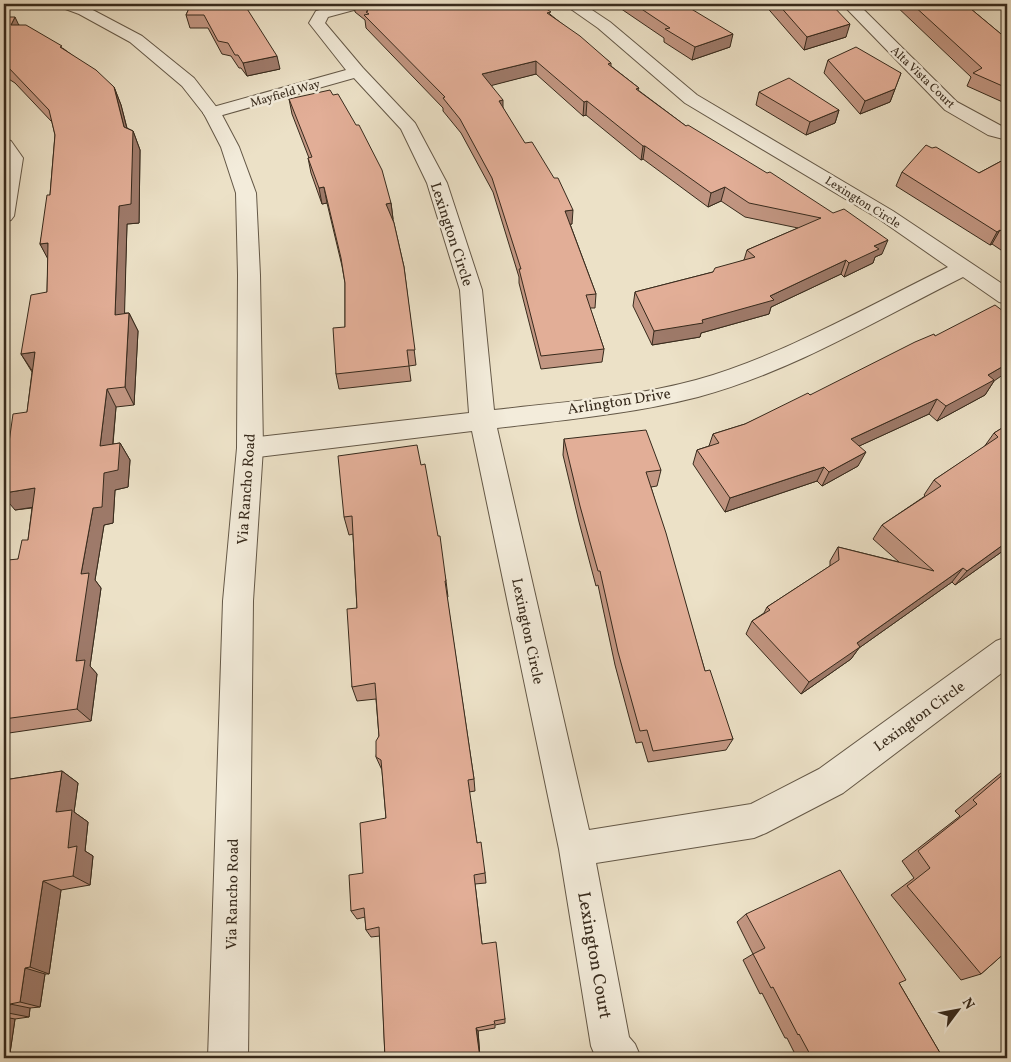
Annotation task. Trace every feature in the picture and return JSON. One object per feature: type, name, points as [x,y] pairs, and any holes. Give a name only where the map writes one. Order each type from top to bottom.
[{"type":"street","name":"Via Rancho Road","points":[[65,4],[84,11],[136,39],[188,82],[212,113],[230,147],[246,193],[249,275],[250,448],[238,601],[228,1058]]},
{"type":"street","name":"Lexington Circle","points":[[360,4],[322,14],[316,23],[357,72],[409,127],[437,184],[471,290],[482,419],[576,849],[754,821],[831,781],[1007,651]]},
{"type":"street","name":"Lexington Circle","points":[[573,4],[604,25],[691,99],[886,215],[1007,297]]},
{"type":"street","name":"Alta Vista Court","points":[[850,4],[951,106],[994,130],[1007,135]]},
{"type":"street","name":"Mayfield Way","points":[[212,113],[357,72]]},
{"type":"street","points":[[4,145],[14,158],[4,216]]},
{"type":"street","name":"Arlington Drive","points":[[250,448],[628,403],[698,388],[772,363],[964,268]]},
{"type":"street","name":"Lexington Court","points":[[576,849],[611,1046],[621,1058]]},
{"type":"building","points":[[191,4],[244,4],[277,56],[243,63],[238,55],[235,55],[228,43],[218,41],[204,15],[186,15]]},
{"type":"building","points":[[359,4],[539,4],[551,12],[547,13],[580,36],[611,63],[608,64],[639,88],[636,89],[686,126],[688,125],[767,173],[770,172],[833,213],[844,209],[888,240],[874,246],[879,249],[849,263],[846,260],[770,296],[774,300],[702,320],[703,323],[654,331],[635,292],[713,272],[715,268],[755,257],[747,250],[821,218],[749,203],[725,187],[711,193],[643,146],[587,101],[584,102],[536,61],[482,74],[503,100],[499,101],[525,143],[532,142],[554,178],[558,178],[573,210],[565,211],[596,294],[586,295],[604,349],[541,356],[519,269],[521,269],[492,178],[460,119],[443,98],[445,97],[364,15],[369,14],[366,12],[368,11]]},
{"type":"building","points":[[634,4],[683,4],[733,34],[695,47],[665,29],[670,28]]},
{"type":"building","points":[[778,4],[831,4],[850,24],[807,37]]},
{"type":"building","points":[[912,4],[965,4],[1007,39],[1007,88],[973,73],[982,68]]},
{"type":"building","points":[[4,17],[15,17],[11,25],[26,25],[62,46],[60,47],[96,70],[114,87],[124,127],[133,131],[131,204],[119,206],[115,315],[129,313],[125,387],[107,389],[100,446],[120,443],[118,470],[104,473],[102,507],[93,508],[81,574],[89,573],[76,661],[85,660],[77,709],[4,719],[4,571],[8,560],[18,559],[22,540],[28,540],[35,488],[4,493],[4,478],[13,414],[27,412],[35,352],[21,354],[31,295],[47,292],[48,243],[40,244],[47,195],[50,195],[55,135],[49,110],[4,64]]},
{"type":"building","points":[[856,47],[901,73],[895,89],[865,101],[828,60]]},
{"type":"building","points":[[789,78],[839,110],[810,122],[759,92]]},
{"type":"building","points":[[330,90],[333,95],[338,94],[356,125],[359,125],[382,170],[391,203],[386,204],[394,223],[404,267],[415,350],[407,350],[409,366],[336,374],[333,328],[345,327],[345,283],[341,258],[324,187],[319,188],[308,158],[312,157],[289,99]]},
{"type":"building","points":[[926,145],[932,148],[936,147],[979,173],[1007,158],[1007,235],[1000,230],[997,232],[902,172]]},
{"type":"building","points":[[995,305],[1007,314],[1007,364],[988,375],[994,380],[946,406],[937,399],[851,439],[866,452],[829,472],[824,467],[730,498],[697,450],[719,443],[713,434],[745,424],[808,393],[810,395],[915,342],[934,334],[935,336]]},
{"type":"building","points":[[1007,425],[1007,542],[967,571],[963,568],[857,643],[860,647],[809,682],[752,621],[770,610],[767,607],[839,560],[838,547],[934,571],[882,525],[941,486],[934,480],[998,437],[994,433]]},
{"type":"building","points":[[646,430],[661,470],[646,472],[666,533],[705,671],[710,670],[733,739],[653,751],[647,730],[640,731],[618,652],[600,571],[598,571],[580,506],[564,439]]},
{"type":"building","points":[[417,445],[421,465],[425,464],[438,536],[440,536],[474,779],[468,780],[477,843],[481,842],[485,873],[474,875],[482,944],[496,942],[505,1019],[494,1021],[495,1024],[476,1028],[480,1058],[385,1058],[379,927],[366,930],[364,908],[351,911],[349,875],[363,873],[360,823],[386,818],[381,760],[376,757],[376,741],[379,736],[375,683],[352,687],[347,609],[357,608],[352,516],[344,517],[338,456]]},
{"type":"building","points":[[62,771],[56,812],[72,810],[68,848],[77,846],[73,876],[43,881],[30,967],[25,968],[20,1002],[10,1004],[8,1013],[4,1013],[4,780]]},
{"type":"building","points":[[1007,771],[1007,951],[981,974],[907,886],[930,868],[918,851],[977,804],[973,800]]},
{"type":"building","points":[[840,870],[906,980],[899,983],[943,1058],[812,1058],[773,987],[771,988],[753,954],[765,948],[746,914]]}]
